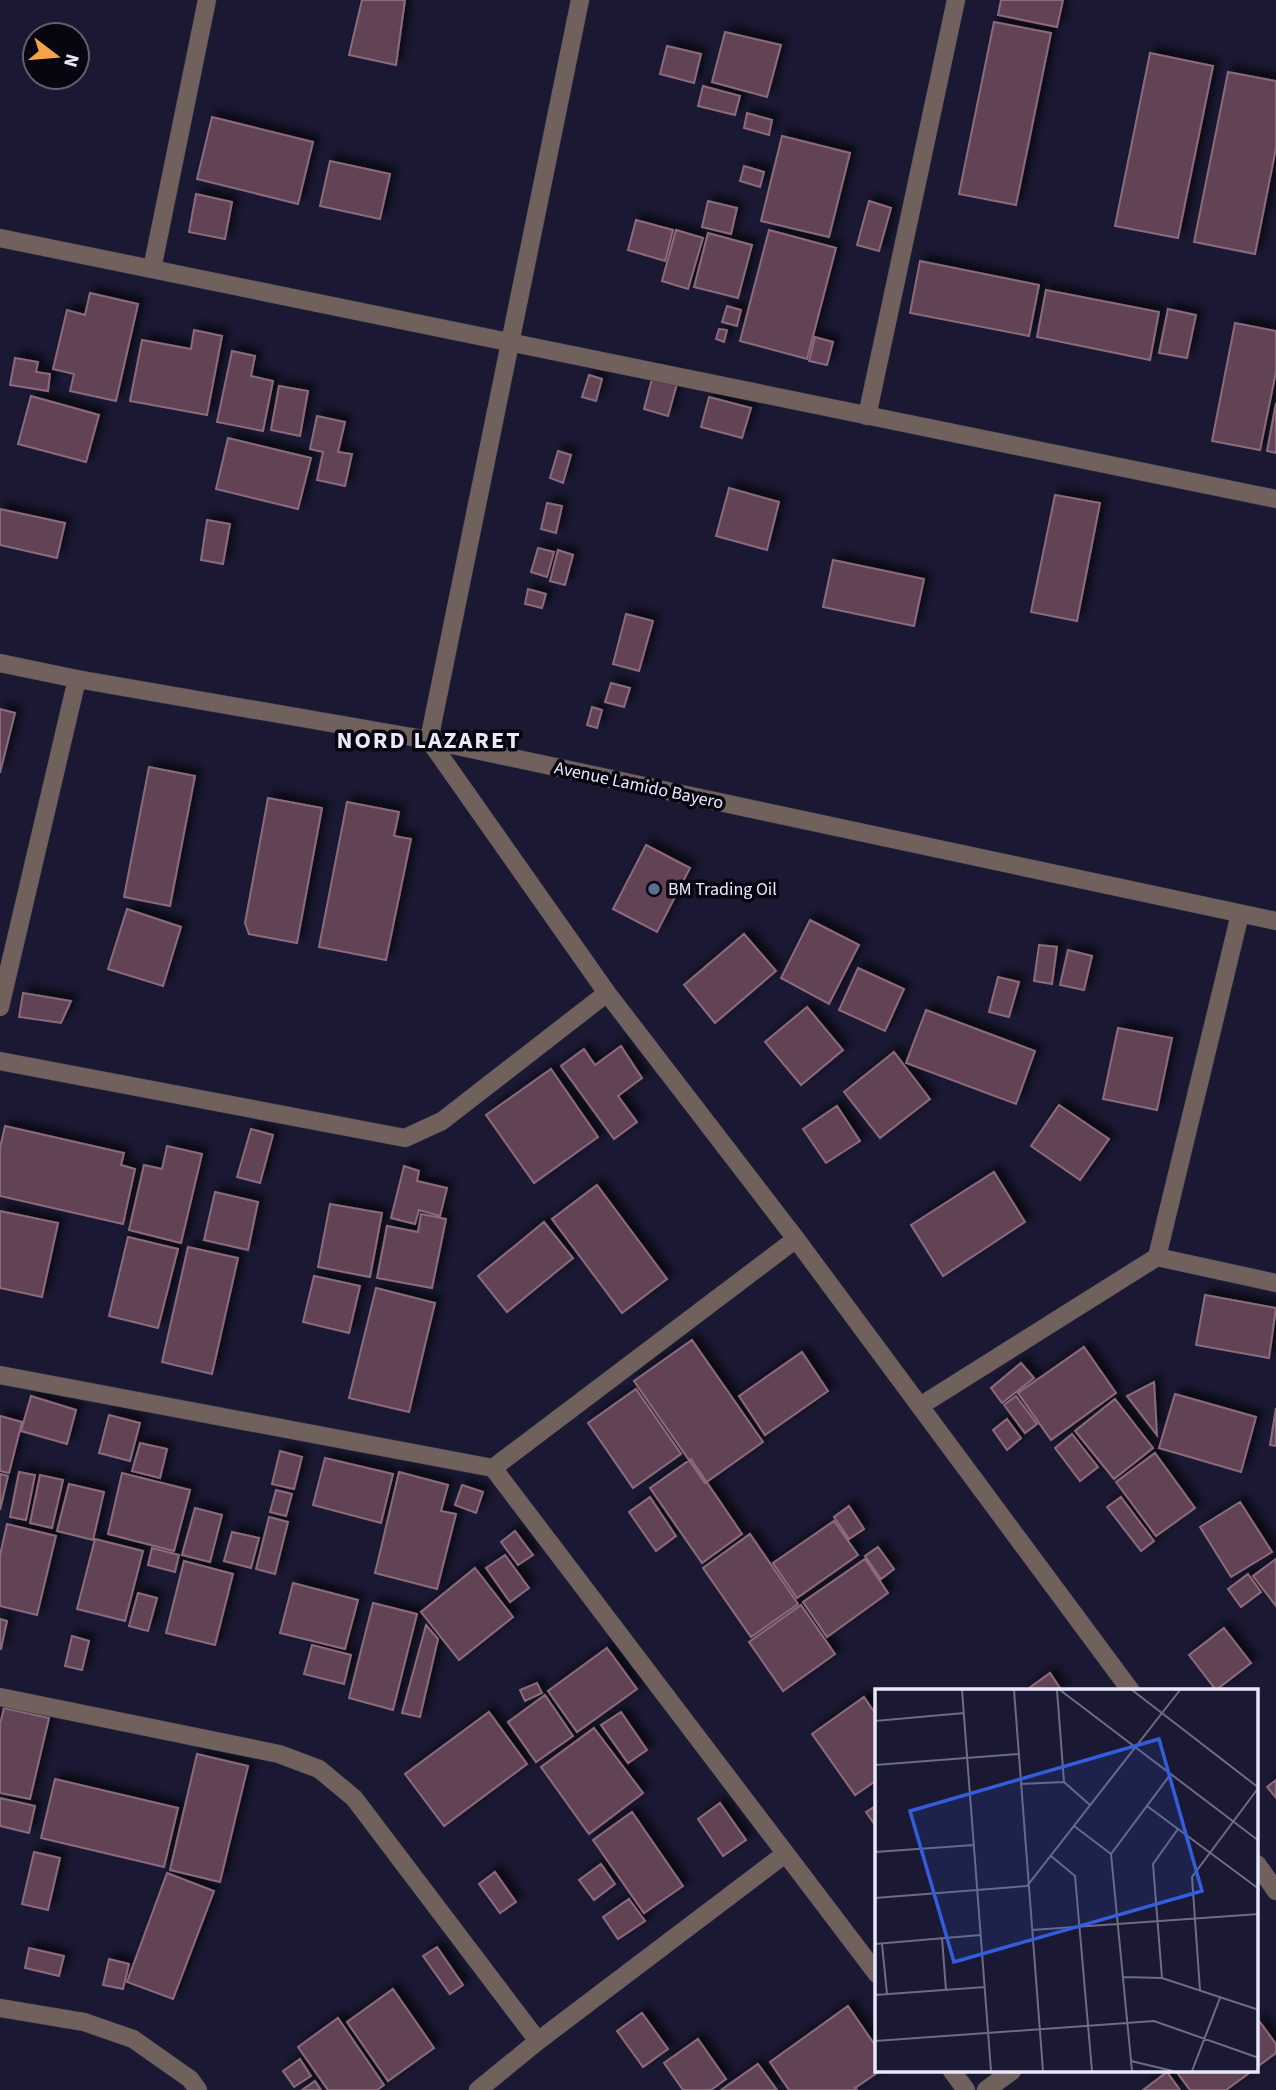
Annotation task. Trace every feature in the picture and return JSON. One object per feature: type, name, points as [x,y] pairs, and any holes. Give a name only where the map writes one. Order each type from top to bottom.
[{"type":"street","points":[[152,268],[207,0]]},
{"type":"street","points":[[580,0],[429,740],[607,993],[796,1239],[1130,1689]]},
{"type":"street","points":[[867,416],[956,0]]},
{"type":"street","points":[[0,238],[1276,499]]},
{"type":"street","name":"Avenue Lamido Bayero","points":[[0,663],[77,679],[429,740],[1276,921]]},
{"type":"street","points":[[0,1007],[77,679]]},
{"type":"street","points":[[920,1406],[1157,1257],[1240,914]]},
{"type":"street","points":[[0,1061],[405,1138],[442,1121],[607,993]]},
{"type":"street","points":[[493,1468],[796,1239]]},
{"type":"street","points":[[1157,1257],[1276,1283]]},
{"type":"street","points":[[0,1376],[493,1468],[875,1971]]},
{"type":"street","points":[[0,1697],[279,1754],[318,1769],[354,1798],[538,2041]]},
{"type":"street","points":[[478,2090],[538,2041],[785,1854]]},
{"type":"street","points":[[0,2008],[84,2022],[133,2039],[190,2079],[198,2090]]},
{"type":"street","points":[[952,2072],[966,2090]]},
{"type":"street","points":[[986,2090],[1011,2072]]},
{"type":"building","points":[[362,0],[405,0],[396,65],[349,55]]},
{"type":"building","points":[[1001,0],[1063,0],[1057,27],[998,15]]},
{"type":"building","points":[[994,22],[1051,33],[1016,205],[959,194]]},
{"type":"building","points":[[725,32],[781,45],[767,97],[712,82]]},
{"type":"building","points":[[667,46],[701,54],[694,83],[660,74]]},
{"type":"building","points":[[1150,53],[1213,66],[1178,238],[1115,226]]},
{"type":"building","points":[[1228,72],[1276,81],[1276,148],[1255,254],[1194,242]]},
{"type":"building","points":[[703,86],[740,96],[735,115],[698,106]]},
{"type":"building","points":[[747,113],[772,120],[769,135],[744,128]]},
{"type":"building","points":[[212,117],[313,142],[298,204],[197,179]]},
{"type":"building","points":[[782,136],[850,153],[829,237],[761,221]]},
{"type":"building","points":[[330,161],[390,174],[380,219],[320,206]]},
{"type":"building","points":[[744,166],[764,172],[760,187],[740,181]]},
{"type":"building","points":[[196,194],[232,202],[225,239],[189,232]]},
{"type":"building","points":[[708,201],[737,208],[731,234],[702,227]]},
{"type":"building","points":[[869,201],[891,208],[879,251],[857,245]]},
{"type":"building","points":[[636,220],[673,230],[665,261],[628,250]]},
{"type":"building","points":[[676,230],[703,238],[688,289],[662,281]]},
{"type":"building","points":[[769,230],[836,248],[807,359],[740,341]]},
{"type":"building","points":[[708,233],[752,245],[738,298],[694,287]]},
{"type":"building","points":[[920,261],[1039,285],[1029,336],[910,313]]},
{"type":"building","points":[[1046,290],[1159,312],[1150,360],[1037,337]]},
{"type":"building","points":[[90,293],[138,304],[116,401],[70,391],[74,374],[53,369],[67,310],[85,315]]},
{"type":"building","points":[[727,306],[741,310],[737,326],[722,322]]},
{"type":"building","points":[[1168,309],[1196,315],[1187,358],[1159,353]]},
{"type":"building","points":[[1235,323],[1276,331],[1276,372],[1260,450],[1212,441]]},
{"type":"building","points":[[719,329],[727,330],[724,342],[716,339]]},
{"type":"building","points":[[194,330],[222,336],[207,415],[130,401],[142,340],[191,349]]},
{"type":"building","points":[[815,337],[833,342],[827,365],[809,361]]},
{"type":"building","points":[[232,351],[255,356],[251,376],[273,381],[263,431],[217,422]]},
{"type":"building","points":[[15,358],[38,362],[36,372],[50,374],[48,391],[10,385]]},
{"type":"building","points":[[654,371],[679,377],[668,416],[644,409]]},
{"type":"building","points":[[589,375],[602,379],[596,401],[582,397]]},
{"type":"building","points":[[279,386],[308,391],[300,436],[271,430]]},
{"type":"building","points":[[31,396],[99,415],[86,462],[18,444]]},
{"type":"building","points":[[709,397],[751,408],[742,438],[701,427]]},
{"type":"building","points":[[1276,403],[1276,453],[1267,451]]},
{"type":"building","points":[[317,416],[345,422],[338,452],[352,454],[345,486],[317,480],[323,452],[310,449]]},
{"type":"building","points":[[228,438],[311,458],[298,509],[216,489]]},
{"type":"building","points":[[558,451],[571,455],[563,483],[550,478]]},
{"type":"building","points":[[729,488],[779,502],[767,550],[716,536]]},
{"type":"building","points":[[1055,495],[1100,503],[1077,621],[1031,612]]},
{"type":"building","points":[[547,503],[562,506],[556,533],[541,529]]},
{"type":"building","points":[[0,509],[65,523],[57,558],[0,545]]},
{"type":"building","points":[[207,520],[230,524],[223,564],[201,560]]},
{"type":"building","points":[[538,548],[554,552],[547,577],[531,572]]},
{"type":"building","points":[[558,550],[573,555],[565,585],[550,581]]},
{"type":"building","points":[[833,560],[924,579],[914,626],[823,607]]},
{"type":"building","points":[[528,589],[546,594],[542,608],[525,604]]},
{"type":"building","points":[[626,614],[653,621],[639,671],[613,664]]},
{"type":"building","points":[[611,683],[630,688],[624,707],[605,702]]},
{"type":"building","points":[[592,707],[602,710],[597,728],[587,725]]},
{"type":"building","points":[[0,709],[15,713],[0,773]]},
{"type":"building","points":[[149,767],[195,776],[170,906],[124,897]]},
{"type":"building","points":[[268,798],[322,808],[297,943],[249,934],[245,923]]},
{"type":"building","points":[[347,802],[399,812],[394,836],[411,839],[386,960],[319,947]]},
{"type":"building","points":[[646,845],[690,868],[657,932],[613,909]]},
{"type":"building","points":[[127,909],[181,927],[163,986],[108,969]]},
{"type":"building","points":[[810,920],[859,945],[829,1004],[781,978]]},
{"type":"building","points":[[744,934],[776,971],[715,1023],[684,985]]},
{"type":"building","points":[[1039,945],[1057,947],[1052,984],[1034,981]]},
{"type":"building","points":[[1068,950],[1092,956],[1084,990],[1060,985]]},
{"type":"building","points":[[858,968],[904,989],[885,1031],[839,1010]]},
{"type":"building","points":[[998,977],[1019,982],[1009,1017],[989,1012]]},
{"type":"building","points":[[23,993],[71,1001],[61,1023],[19,1017]]},
{"type":"building","points":[[807,1007],[843,1050],[801,1085],[765,1042]]},
{"type":"building","points":[[926,1010],[1035,1051],[1016,1104],[906,1063]]},
{"type":"building","points":[[1118,1028],[1172,1038],[1157,1110],[1103,1099]]},
{"type":"building","points":[[621,1046],[642,1078],[618,1096],[637,1122],[614,1139],[561,1066],[584,1049],[595,1065]]},
{"type":"building","points":[[894,1052],[930,1099],[880,1138],[844,1092]]},
{"type":"building","points":[[551,1069],[598,1137],[534,1183],[486,1115]]},
{"type":"building","points":[[1059,1105],[1109,1139],[1080,1180],[1031,1146]]},
{"type":"building","points":[[837,1106],[860,1141],[826,1163],[803,1129]]},
{"type":"building","points":[[5,1126],[124,1153],[121,1165],[135,1169],[123,1224],[0,1196],[0,1148]]},
{"type":"building","points":[[251,1129],[273,1135],[260,1183],[237,1177]]},
{"type":"building","points":[[167,1146],[202,1154],[181,1243],[129,1230],[144,1165],[162,1169]]},
{"type":"building","points":[[404,1166],[419,1171],[417,1181],[447,1188],[440,1216],[419,1210],[415,1224],[391,1218]]},
{"type":"building","points":[[994,1172],[1025,1222],[943,1276],[911,1225]]},
{"type":"building","points":[[597,1185],[667,1279],[622,1313],[552,1219]]},
{"type":"building","points":[[215,1192],[258,1202],[248,1250],[204,1240]]},
{"type":"building","points":[[330,1204],[382,1213],[370,1277],[318,1267]]},
{"type":"building","points":[[0,1211],[58,1223],[42,1297],[0,1288]]},
{"type":"building","points":[[421,1214],[446,1219],[432,1288],[377,1278],[387,1226],[418,1232]]},
{"type":"building","points":[[544,1222],[573,1258],[507,1312],[478,1276]]},
{"type":"building","points":[[128,1237],[178,1249],[158,1328],[109,1316]]},
{"type":"building","points":[[188,1247],[238,1258],[212,1374],[162,1362]]},
{"type":"building","points":[[314,1276],[360,1286],[349,1333],[303,1322]]},
{"type":"building","points":[[376,1288],[435,1303],[409,1412],[349,1398]]},
{"type":"building","points":[[1205,1295],[1276,1308],[1269,1358],[1196,1345]]},
{"type":"building","points":[[692,1340],[763,1442],[705,1483],[634,1381]]},
{"type":"building","points":[[1084,1347],[1116,1393],[1051,1440],[1018,1393]]},
{"type":"building","points":[[802,1352],[828,1391],[765,1435],[739,1396]]},
{"type":"building","points":[[1021,1363],[1034,1378],[1002,1403],[991,1388]]},
{"type":"building","points":[[1154,1382],[1157,1435],[1127,1396]]},
{"type":"building","points":[[636,1389],[681,1454],[633,1488],[588,1423]]},
{"type":"building","points":[[1175,1394],[1256,1417],[1241,1472],[1159,1448]]},
{"type":"building","points":[[31,1396],[76,1410],[67,1444],[21,1431]]},
{"type":"building","points":[[1016,1396],[1037,1424],[1025,1433],[1004,1405]]},
{"type":"building","points":[[1115,1399],[1153,1448],[1114,1479],[1075,1431]]},
{"type":"building","points":[[1276,1408],[1276,1446],[1270,1445]]},
{"type":"building","points":[[109,1415],[140,1423],[130,1461],[99,1453]]},
{"type":"building","points":[[0,1416],[22,1422],[9,1473],[0,1471]]},
{"type":"building","points":[[1007,1419],[1021,1438],[1007,1450],[993,1430]]},
{"type":"building","points":[[1072,1434],[1098,1467],[1080,1481],[1055,1448]]},
{"type":"building","points":[[140,1443],[167,1449],[160,1478],[132,1471]]},
{"type":"building","points":[[280,1451],[302,1457],[294,1489],[272,1484]]},
{"type":"building","points":[[1155,1453],[1195,1508],[1156,1536],[1116,1482]]},
{"type":"building","points":[[325,1458],[393,1474],[381,1523],[313,1505]]},
{"type":"building","points":[[691,1459],[742,1534],[702,1563],[650,1488]]},
{"type":"building","points":[[19,1472],[35,1475],[26,1520],[10,1517]]},
{"type":"building","points":[[399,1472],[448,1485],[441,1511],[456,1514],[437,1589],[375,1573]]},
{"type":"building","points":[[122,1473],[190,1490],[174,1551],[108,1534]]},
{"type":"building","points":[[0,1474],[8,1476],[0,1510]]},
{"type":"building","points":[[40,1475],[63,1480],[52,1528],[30,1523]]},
{"type":"building","points":[[69,1484],[104,1492],[93,1540],[57,1531]]},
{"type":"building","points":[[462,1485],[483,1492],[476,1513],[455,1505]]},
{"type":"building","points":[[276,1490],[292,1494],[286,1516],[270,1512]]},
{"type":"building","points":[[650,1497],[676,1536],[656,1551],[629,1512]]},
{"type":"building","points":[[1121,1497],[1154,1541],[1141,1551],[1107,1507]]},
{"type":"building","points":[[1240,1502],[1272,1552],[1231,1577],[1200,1527]]},
{"type":"building","points":[[849,1506],[864,1529],[849,1539],[834,1517]]},
{"type":"building","points":[[195,1508],[222,1515],[210,1562],[182,1555]]},
{"type":"building","points":[[269,1517],[288,1522],[275,1574],[256,1569]]},
{"type":"building","points":[[834,1521],[858,1555],[797,1598],[773,1563]]},
{"type":"building","points":[[7,1524],[56,1536],[37,1615],[0,1606],[0,1555]]},
{"type":"building","points":[[515,1531],[533,1555],[518,1565],[501,1542]]},
{"type":"building","points":[[232,1532],[259,1538],[251,1568],[224,1561]]},
{"type":"building","points":[[750,1534],[798,1604],[751,1637],[703,1568]]},
{"type":"building","points":[[95,1539],[143,1551],[125,1621],[77,1609]]},
{"type":"building","points":[[878,1547],[894,1569],[881,1579],[865,1556]]},
{"type":"building","points":[[152,1548],[179,1555],[175,1572],[148,1565]]},
{"type":"building","points":[[505,1555],[529,1588],[510,1602],[486,1568]]},
{"type":"building","points":[[865,1559],[888,1593],[827,1637],[803,1602]]},
{"type":"building","points":[[1276,1559],[1276,1606],[1253,1576]]},
{"type":"building","points":[[184,1561],[233,1574],[215,1645],[166,1633]]},
{"type":"building","points":[[475,1568],[513,1617],[459,1660],[421,1612]]},
{"type":"building","points":[[1248,1574],[1261,1592],[1241,1607],[1228,1589]]},
{"type":"building","points":[[293,1583],[358,1600],[345,1649],[280,1633]]},
{"type":"building","points":[[138,1593],[157,1598],[148,1631],[129,1626]]},
{"type":"building","points":[[373,1603],[417,1614],[393,1710],[349,1698]]},
{"type":"building","points":[[801,1605],[835,1654],[783,1691],[749,1642]]},
{"type":"building","points":[[0,1619],[7,1621],[1,1649],[0,1649]]},
{"type":"building","points":[[426,1625],[438,1639],[420,1717],[402,1713]]},
{"type":"building","points":[[1224,1628],[1251,1663],[1215,1689],[1189,1655]]},
{"type":"building","points":[[72,1636],[89,1641],[82,1670],[65,1666]]},
{"type":"building","points":[[312,1645],[351,1655],[344,1684],[304,1674]]},
{"type":"building","points":[[607,1648],[637,1689],[577,1732],[548,1691]]},
{"type":"building","points":[[1050,1673],[1061,1689],[1028,1689]]},
{"type":"building","points":[[537,1683],[542,1693],[525,1701],[520,1690]]},
{"type":"building","points":[[545,1695],[573,1736],[536,1762],[508,1722]]},
{"type":"building","points":[[864,1697],[875,1713],[875,1781],[855,1795],[812,1734]]},
{"type":"building","points":[[4,1708],[49,1718],[30,1799],[0,1793],[0,1724]]},
{"type":"building","points":[[489,1712],[527,1764],[444,1826],[405,1774]]},
{"type":"building","points":[[621,1712],[647,1750],[628,1763],[601,1725]]},
{"type":"building","points":[[594,1728],[643,1793],[589,1834],[541,1767]]},
{"type":"building","points":[[197,1754],[248,1766],[220,1882],[170,1870]]},
{"type":"building","points":[[55,1779],[178,1808],[164,1867],[41,1838]]},
{"type":"building","points":[[1276,1780],[1276,1798],[1267,1787]]},
{"type":"building","points":[[0,1798],[35,1806],[29,1833],[0,1826]]},
{"type":"building","points":[[720,1803],[746,1840],[723,1856],[698,1819]]},
{"type":"building","points":[[875,1806],[875,1825],[866,1812]]},
{"type":"building","points":[[632,1812],[683,1886],[644,1913],[593,1840]]},
{"type":"building","points":[[34,1852],[60,1858],[48,1910],[22,1904]]},
{"type":"building","points":[[601,1864],[615,1884],[594,1900],[579,1880]]},
{"type":"building","points":[[495,1872],[516,1902],[500,1913],[479,1884]]},
{"type":"building","points":[[167,1873],[214,1891],[173,1999],[127,1982]]},
{"type":"building","points":[[629,1899],[645,1921],[618,1939],[603,1917]]},
{"type":"building","points":[[437,1947],[463,1985],[450,1994],[423,1956]]},
{"type":"building","points":[[29,1948],[64,1956],[59,1976],[25,1968]]},
{"type":"building","points":[[109,1959],[129,1964],[123,1989],[103,1985]]},
{"type":"building","points":[[393,1989],[434,2048],[388,2081],[347,2022]]},
{"type":"building","points":[[848,2006],[875,2045],[875,2072],[879,2072],[855,2088],[857,2090],[789,2090],[770,2062]]},
{"type":"building","points":[[642,2013],[668,2049],[643,2067],[617,2031]]},
{"type":"building","points":[[338,2018],[384,2085],[377,2090],[328,2090],[298,2047]]},
{"type":"building","points":[[1258,2019],[1276,2044],[1276,2053],[1258,2066]]},
{"type":"building","points":[[698,2039],[726,2079],[711,2090],[683,2090],[664,2063]]},
{"type":"building","points":[[300,2059],[311,2076],[294,2087],[283,2071]]},
{"type":"building","points":[[758,2064],[777,2090],[721,2090]]},
{"type":"building","points":[[1167,2072],[1180,2090],[1143,2090]]},
{"type":"building","points":[[1177,2072],[1251,2072],[1226,2090],[1190,2090]]},
{"type":"building","points":[[315,2081],[321,2090],[302,2090]]},
{"type":"place","name":"BM Trading Oil","points":[[654,889]]},
{"type":"district","name":"NORD LAZARET","points":[[429,740]]}]
